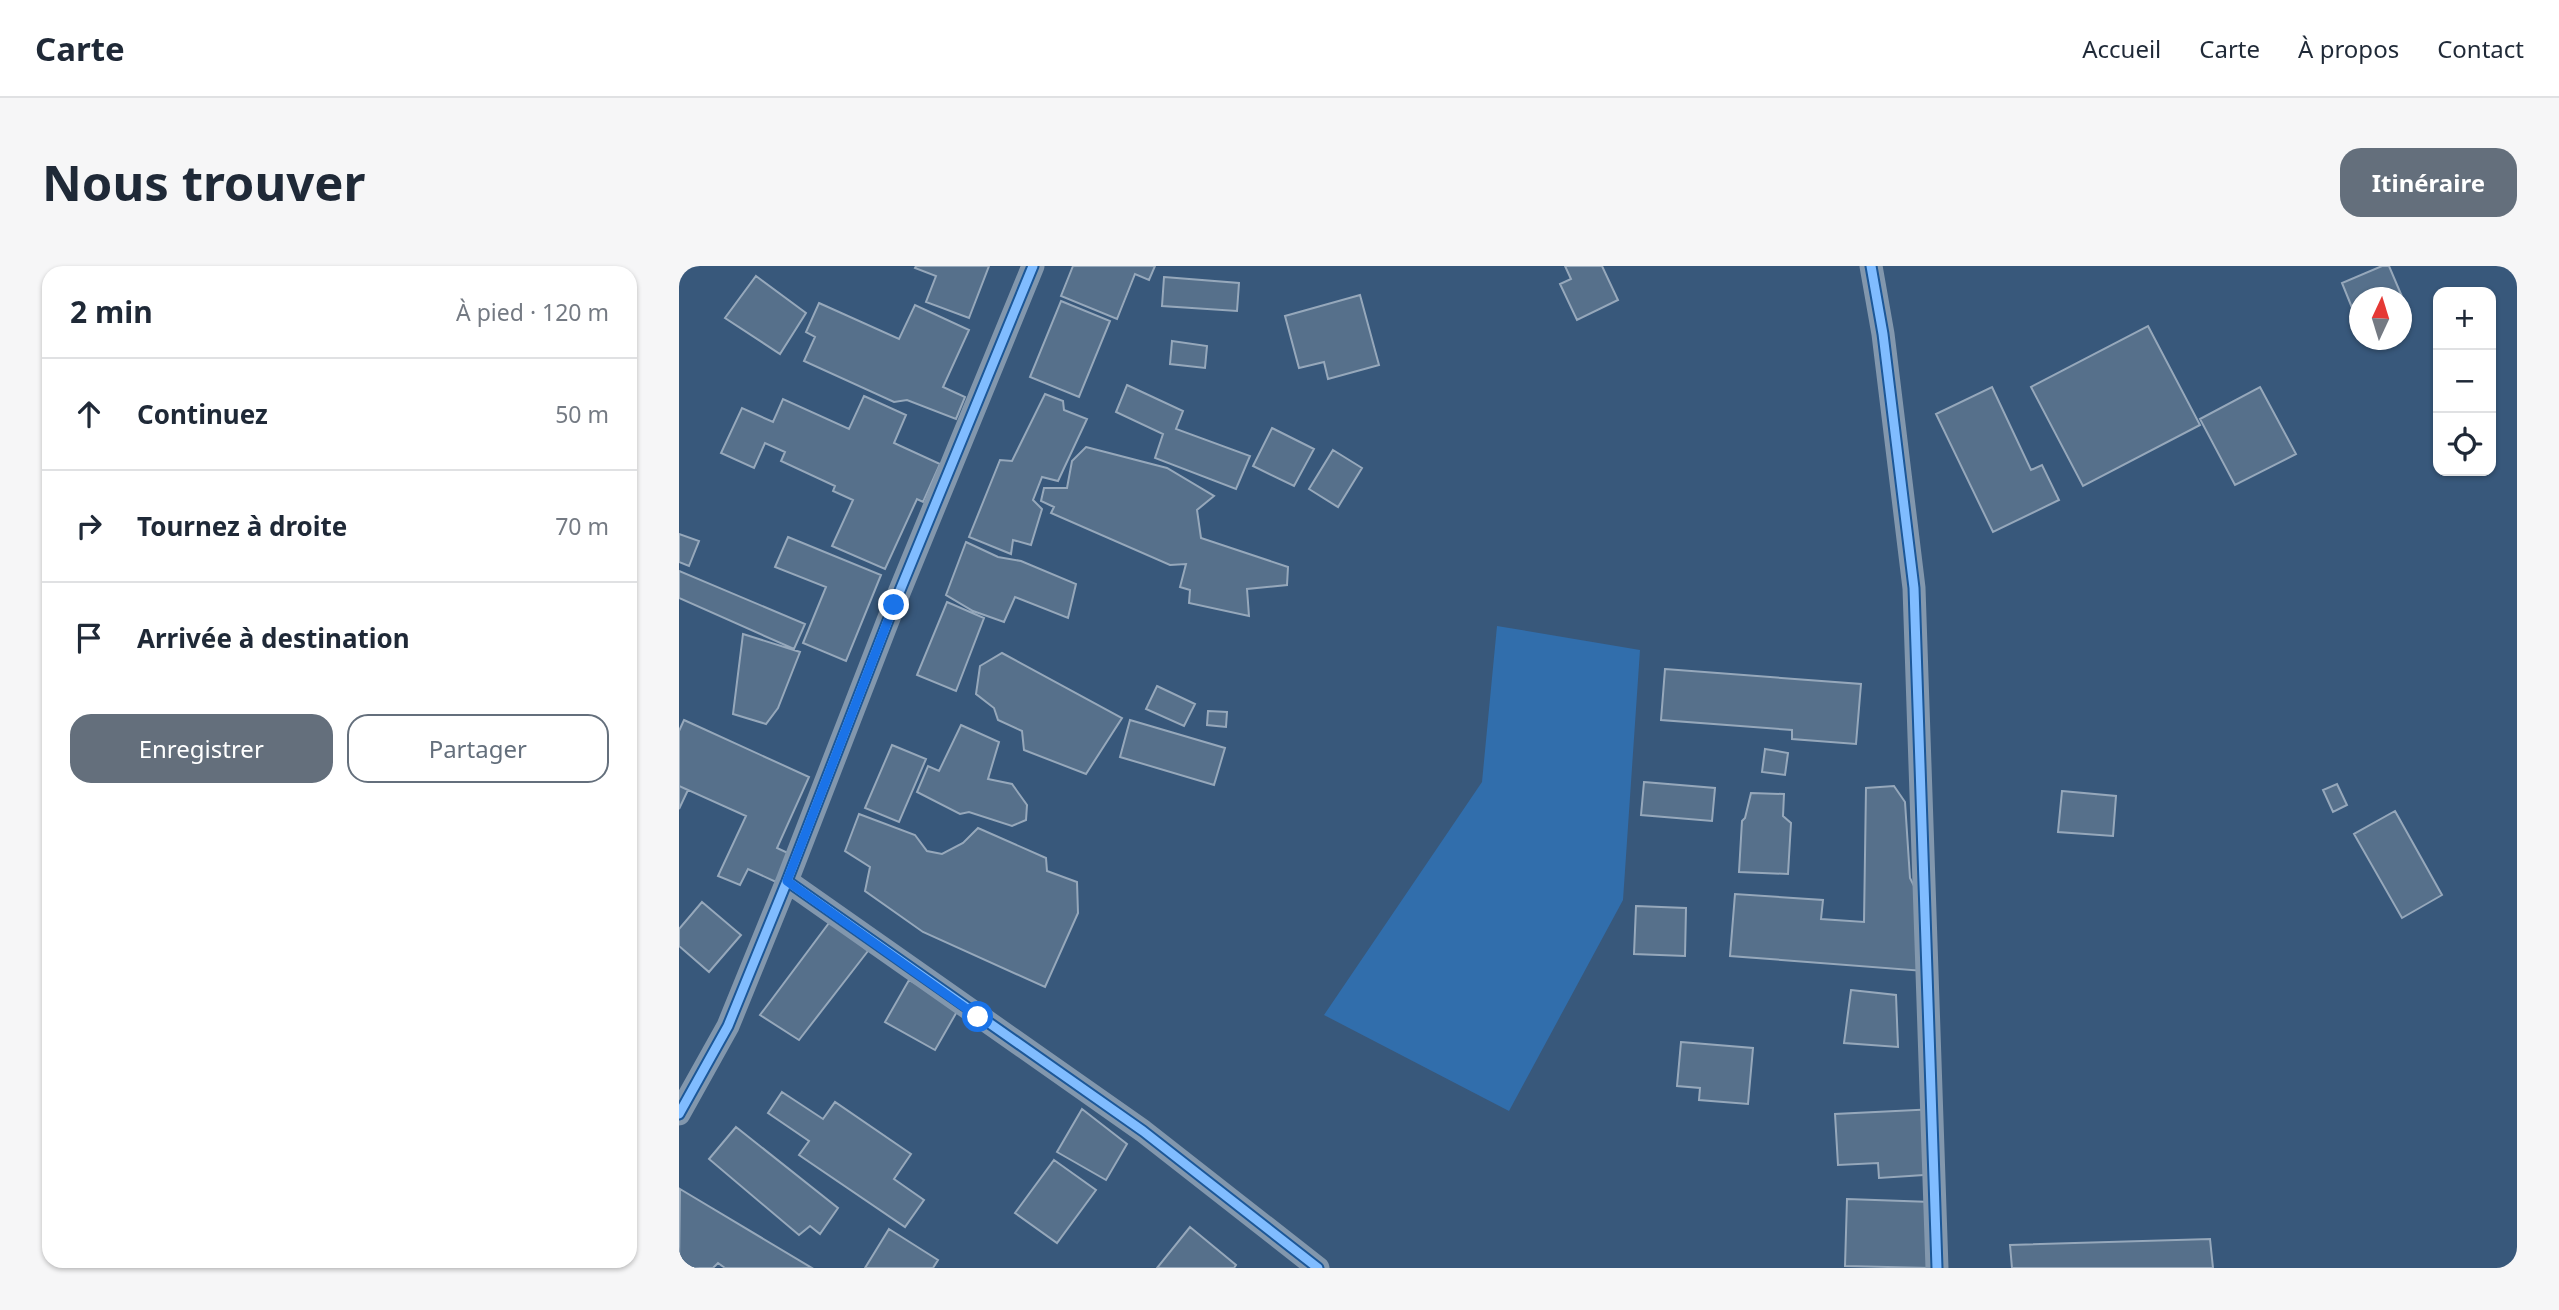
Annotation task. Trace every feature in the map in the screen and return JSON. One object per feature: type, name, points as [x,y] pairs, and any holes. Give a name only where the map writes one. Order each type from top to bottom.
[{"type":"street","points":[[679,1114],[728,1026],[894,605],[1033,266]]},
{"type":"street","points":[[1871,266],[1883,334],[1913,588],[1937,1268]]},
{"type":"street","points":[[787,881],[1143,1131],[1318,1268]]},
{"type":"shaded area","points":[[1497,626],[1640,650],[1623,900],[1509,1111],[1324,1015],[1482,782]]},
{"type":"building","points":[[989,266],[969,318],[926,302],[936,276],[915,268]]},
{"type":"building","points":[[1073,266],[1155,266],[1149,280],[1135,274],[1117,319],[1061,296]]},
{"type":"building","points":[[1565,266],[1602,266],[1618,300],[1577,320],[1560,284],[1571,279]]},
{"type":"building","points":[[2382,266],[2389,266],[2398,287],[2349,287],[2349,300],[2342,283]]},
{"type":"building","points":[[756,276],[806,313],[780,354],[725,318]]},
{"type":"building","points":[[1164,277],[1239,283],[1237,311],[1162,306]]},
{"type":"building","points":[[1360,295],[1379,365],[1328,379],[1324,362],[1299,368],[1285,316]]},
{"type":"building","points":[[1061,301],[1110,321],[1079,397],[1030,377]]},
{"type":"building","points":[[819,303],[899,339],[915,305],[969,330],[943,387],[965,397],[956,419],[907,400],[894,402],[804,361],[815,337],[806,332]]},
{"type":"building","points":[[2148,326],[2200,425],[2083,486],[2031,387]]},
{"type":"building","points":[[1172,341],[1207,346],[1205,368],[1170,364]]},
{"type":"building","points":[[1127,385],[1183,411],[1176,429],[1250,456],[1236,489],[1155,458],[1163,434],[1116,412]]},
{"type":"building","points":[[1992,387],[2031,470],[2042,465],[2059,500],[1993,532],[1936,414]]},
{"type":"building","points":[[2260,387],[2296,454],[2235,485],[2200,419]]},
{"type":"building","points":[[1045,394],[1063,401],[1064,410],[1087,419],[1058,481],[1042,477],[1033,500],[1042,509],[1031,545],[1013,540],[1011,554],[969,537],[1000,460],[1012,461]]},
{"type":"building","points":[[864,396],[906,415],[894,443],[940,464],[923,502],[917,499],[885,569],[832,546],[853,500],[833,491],[835,486],[781,461],[785,452],[765,443],[754,468],[721,453],[742,408],[773,422],[783,399],[849,429]]},
{"type":"building","points":[[1272,428],[1314,449],[1294,486],[1253,466]]},
{"type":"building","points":[[1086,447],[1167,468],[1214,496],[1197,510],[1201,538],[1288,567],[1287,585],[1247,589],[1249,616],[1189,603],[1190,590],[1180,587],[1186,564],[1170,565],[1051,513],[1054,507],[1041,501],[1044,488],[1067,488],[1072,461]]},
{"type":"building","points":[[1333,450],[1362,468],[1338,507],[1309,489]]},
{"type":"building","points":[[679,534],[699,541],[689,566],[679,562]]},
{"type":"building","points":[[788,537],[881,575],[846,661],[803,643],[826,587],[775,567]]},
{"type":"building","points":[[966,542],[998,557],[1021,561],[1076,584],[1068,618],[1015,597],[1004,622],[973,611],[946,595]]},
{"type":"building","points":[[679,571],[805,624],[794,649],[679,598]]},
{"type":"building","points":[[947,602],[984,618],[956,691],[917,675]]},
{"type":"building","points":[[743,634],[800,652],[778,708],[766,724],[733,714]]},
{"type":"building","points":[[1002,653],[1122,718],[1086,774],[1024,750],[1022,731],[998,720],[994,708],[976,694],[980,666]]},
{"type":"building","points":[[1665,669],[1861,684],[1856,744],[1792,739],[1792,730],[1661,720]]},
{"type":"building","points":[[1157,686],[1195,704],[1184,726],[1146,709]]},
{"type":"building","points":[[1208,711],[1227,712],[1226,727],[1207,725]]},
{"type":"building","points":[[684,720],[809,777],[777,848],[790,854],[776,882],[748,869],[740,885],[718,876],[746,816],[679,786],[679,731]]},
{"type":"building","points":[[1130,720],[1225,748],[1214,785],[1120,757]]},
{"type":"building","points":[[961,725],[999,742],[988,779],[1012,784],[1027,805],[1026,820],[1012,826],[969,812],[960,814],[917,792],[928,766],[939,771]]},
{"type":"building","points":[[892,745],[926,759],[899,822],[865,808]]},
{"type":"building","points":[[1765,749],[1788,753],[1785,775],[1762,772]]},
{"type":"building","points":[[1644,782],[1715,788],[1712,821],[1641,815]]},
{"type":"building","points":[[2337,784],[2347,805],[2333,812],[2323,790]]},
{"type":"building","points":[[679,786],[688,790],[679,809]]},
{"type":"building","points":[[1894,786],[1905,802],[1910,878],[1927,912],[1924,971],[1730,956],[1735,894],[1823,900],[1821,919],[1864,922],[1866,788]]},
{"type":"building","points":[[2062,791],[2116,796],[2113,836],[2058,832]]},
{"type":"building","points":[[1751,793],[1784,794],[1783,816],[1791,823],[1788,874],[1739,872],[1742,821]]},
{"type":"building","points":[[2395,811],[2442,895],[2402,918],[2354,834]]},
{"type":"building","points":[[859,814],[915,835],[927,851],[942,854],[963,843],[978,828],[1046,858],[1047,871],[1077,882],[1078,913],[1045,987],[923,932],[865,891],[870,867],[845,851]]},
{"type":"building","points":[[702,902],[741,935],[709,972],[679,946],[679,929]]},
{"type":"building","points":[[1636,906],[1686,908],[1685,956],[1634,954]]},
{"type":"building","points":[[832,919],[868,951],[799,1040],[760,1015]]},
{"type":"building","points":[[909,980],[959,1008],[935,1050],[885,1022]]},
{"type":"building","points":[[1851,990],[1896,995],[1898,1047],[1844,1043]]},
{"type":"building","points":[[1681,1042],[1753,1048],[1748,1104],[1699,1100],[1700,1088],[1677,1086]]},
{"type":"building","points":[[782,1092],[823,1119],[835,1102],[911,1154],[894,1179],[924,1200],[905,1227],[799,1155],[809,1141],[768,1113]]},
{"type":"building","points":[[1082,1109],[1127,1144],[1106,1180],[1057,1152]]},
{"type":"building","points":[[1936,1109],[1939,1174],[1879,1178],[1878,1163],[1838,1165],[1835,1114]]},
{"type":"building","points":[[736,1127],[838,1208],[820,1234],[810,1226],[799,1235],[709,1159]]},
{"type":"building","points":[[1054,1160],[1096,1190],[1057,1243],[1015,1213]]},
{"type":"building","points":[[680,1189],[812,1268],[725,1268],[718,1263],[713,1268],[679,1268]]},
{"type":"building","points":[[1847,1199],[1931,1202],[1930,1268],[1845,1266]]},
{"type":"building","points":[[1190,1227],[1236,1265],[1234,1268],[1157,1268]]},
{"type":"building","points":[[889,1229],[938,1260],[933,1268],[865,1268]]},
{"type":"building","points":[[2210,1239],[2213,1268],[2012,1268],[2010,1245]]},
{"type":"cycle path","points":[[679,1114],[728,1026],[894,605],[1033,266]]},
{"type":"cycle path","points":[[1871,266],[1883,334],[1914,588],[1937,1268]]},
{"type":"cycle path","points":[[787,881],[1143,1131],[1318,1268]]},
{"type":"route","points":[[894,605],[787,881],[978,1017]]}]
